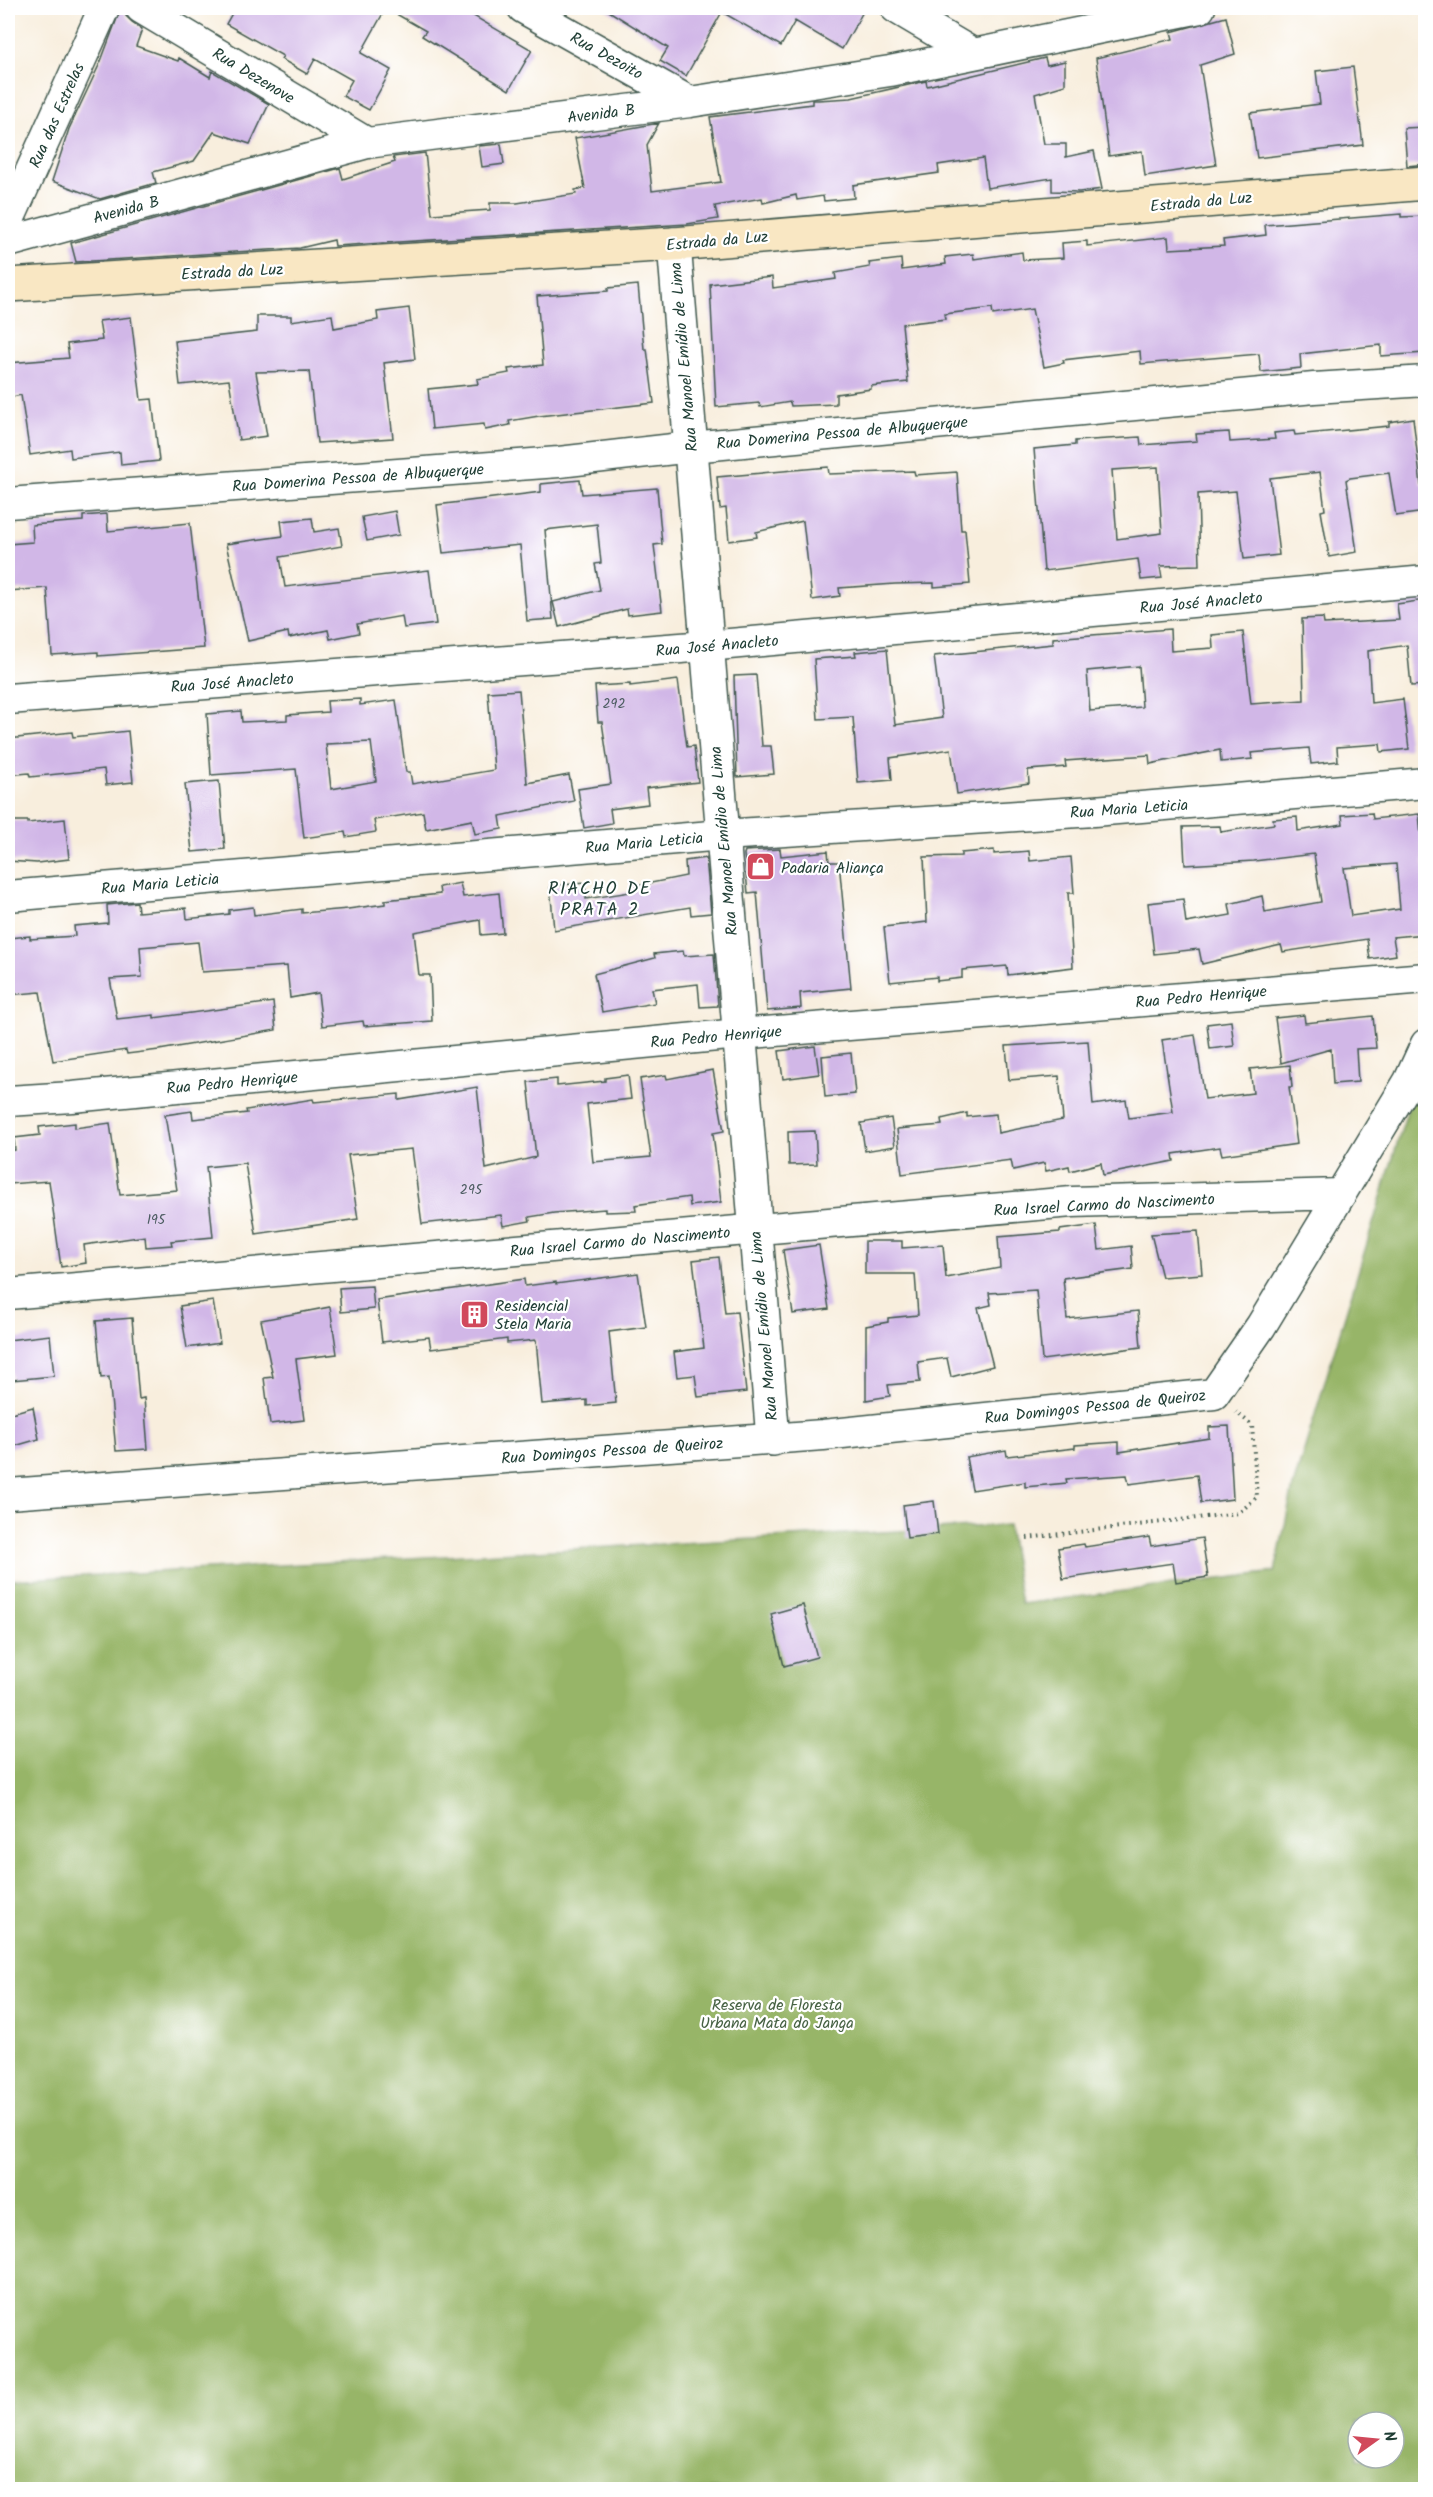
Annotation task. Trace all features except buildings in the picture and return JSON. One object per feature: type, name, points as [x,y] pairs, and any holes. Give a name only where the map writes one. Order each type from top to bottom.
[{"type":"main road","name":"Estrada da Luz","points":[[8,285],[674,244],[1425,183]]},
{"type":"street","name":"Rua das Estrelas","points":[[8,222],[104,8]]},
{"type":"street","name":"Rua Dezenove","points":[[141,8],[367,143]]},
{"type":"street","name":"Rua Dezoito","points":[[523,8],[690,102]]},
{"type":"street","points":[[896,8],[972,53]]},
{"type":"street","name":"Avenida B","points":[[8,242],[367,143],[690,102],[890,71],[1200,8]]},
{"type":"street","name":"Rua Manoel Emídio de Lima","points":[[674,244],[773,1439]]},
{"type":"street","name":"Rua Domerina Pessoa de Albuquerque","points":[[8,503],[560,462],[691,447],[1314,388],[1425,381]]},
{"type":"street","name":"Rua José Anacleto","points":[[8,699],[707,646],[1425,581]]},
{"type":"street","name":"Rua Maria Leticia","points":[[8,896],[723,835],[1094,811],[1425,783]]},
{"type":"street","name":"Rua Pedro Henrique","points":[[8,1101],[72,1097],[739,1034],[1425,978]]},
{"type":"street","points":[[1214,1394],[1261,1326],[1341,1194],[1409,1081],[1425,1044]]},
{"type":"street","name":"Rua Israel Carmo do Nascimento","points":[[8,1294],[1072,1202],[1341,1194]]},
{"type":"street","name":"Rua Domingos Pessoa de Queiroz","points":[[8,1494],[773,1439],[1214,1394]]},
{"type":"path","points":[[1027,1539],[1239,1513],[1257,1497],[1252,1425],[1214,1394]]},
{"type":"green space","name":"Reserva de Floresta Urbana Mata do Janga","points":[[1425,1052],[1425,2489],[8,2490],[8,1580],[1008,1525],[1021,1604],[1275,1572],[1293,1487]]},
{"type":"place","name":"Padaria Aliança","points":[[760,867]]},
{"type":"place","name":"Residencial Stela Maria","points":[[474,1314]]},
{"type":"district","name":"RIACHO DE PRATA 2","points":[[600,898]]}]
